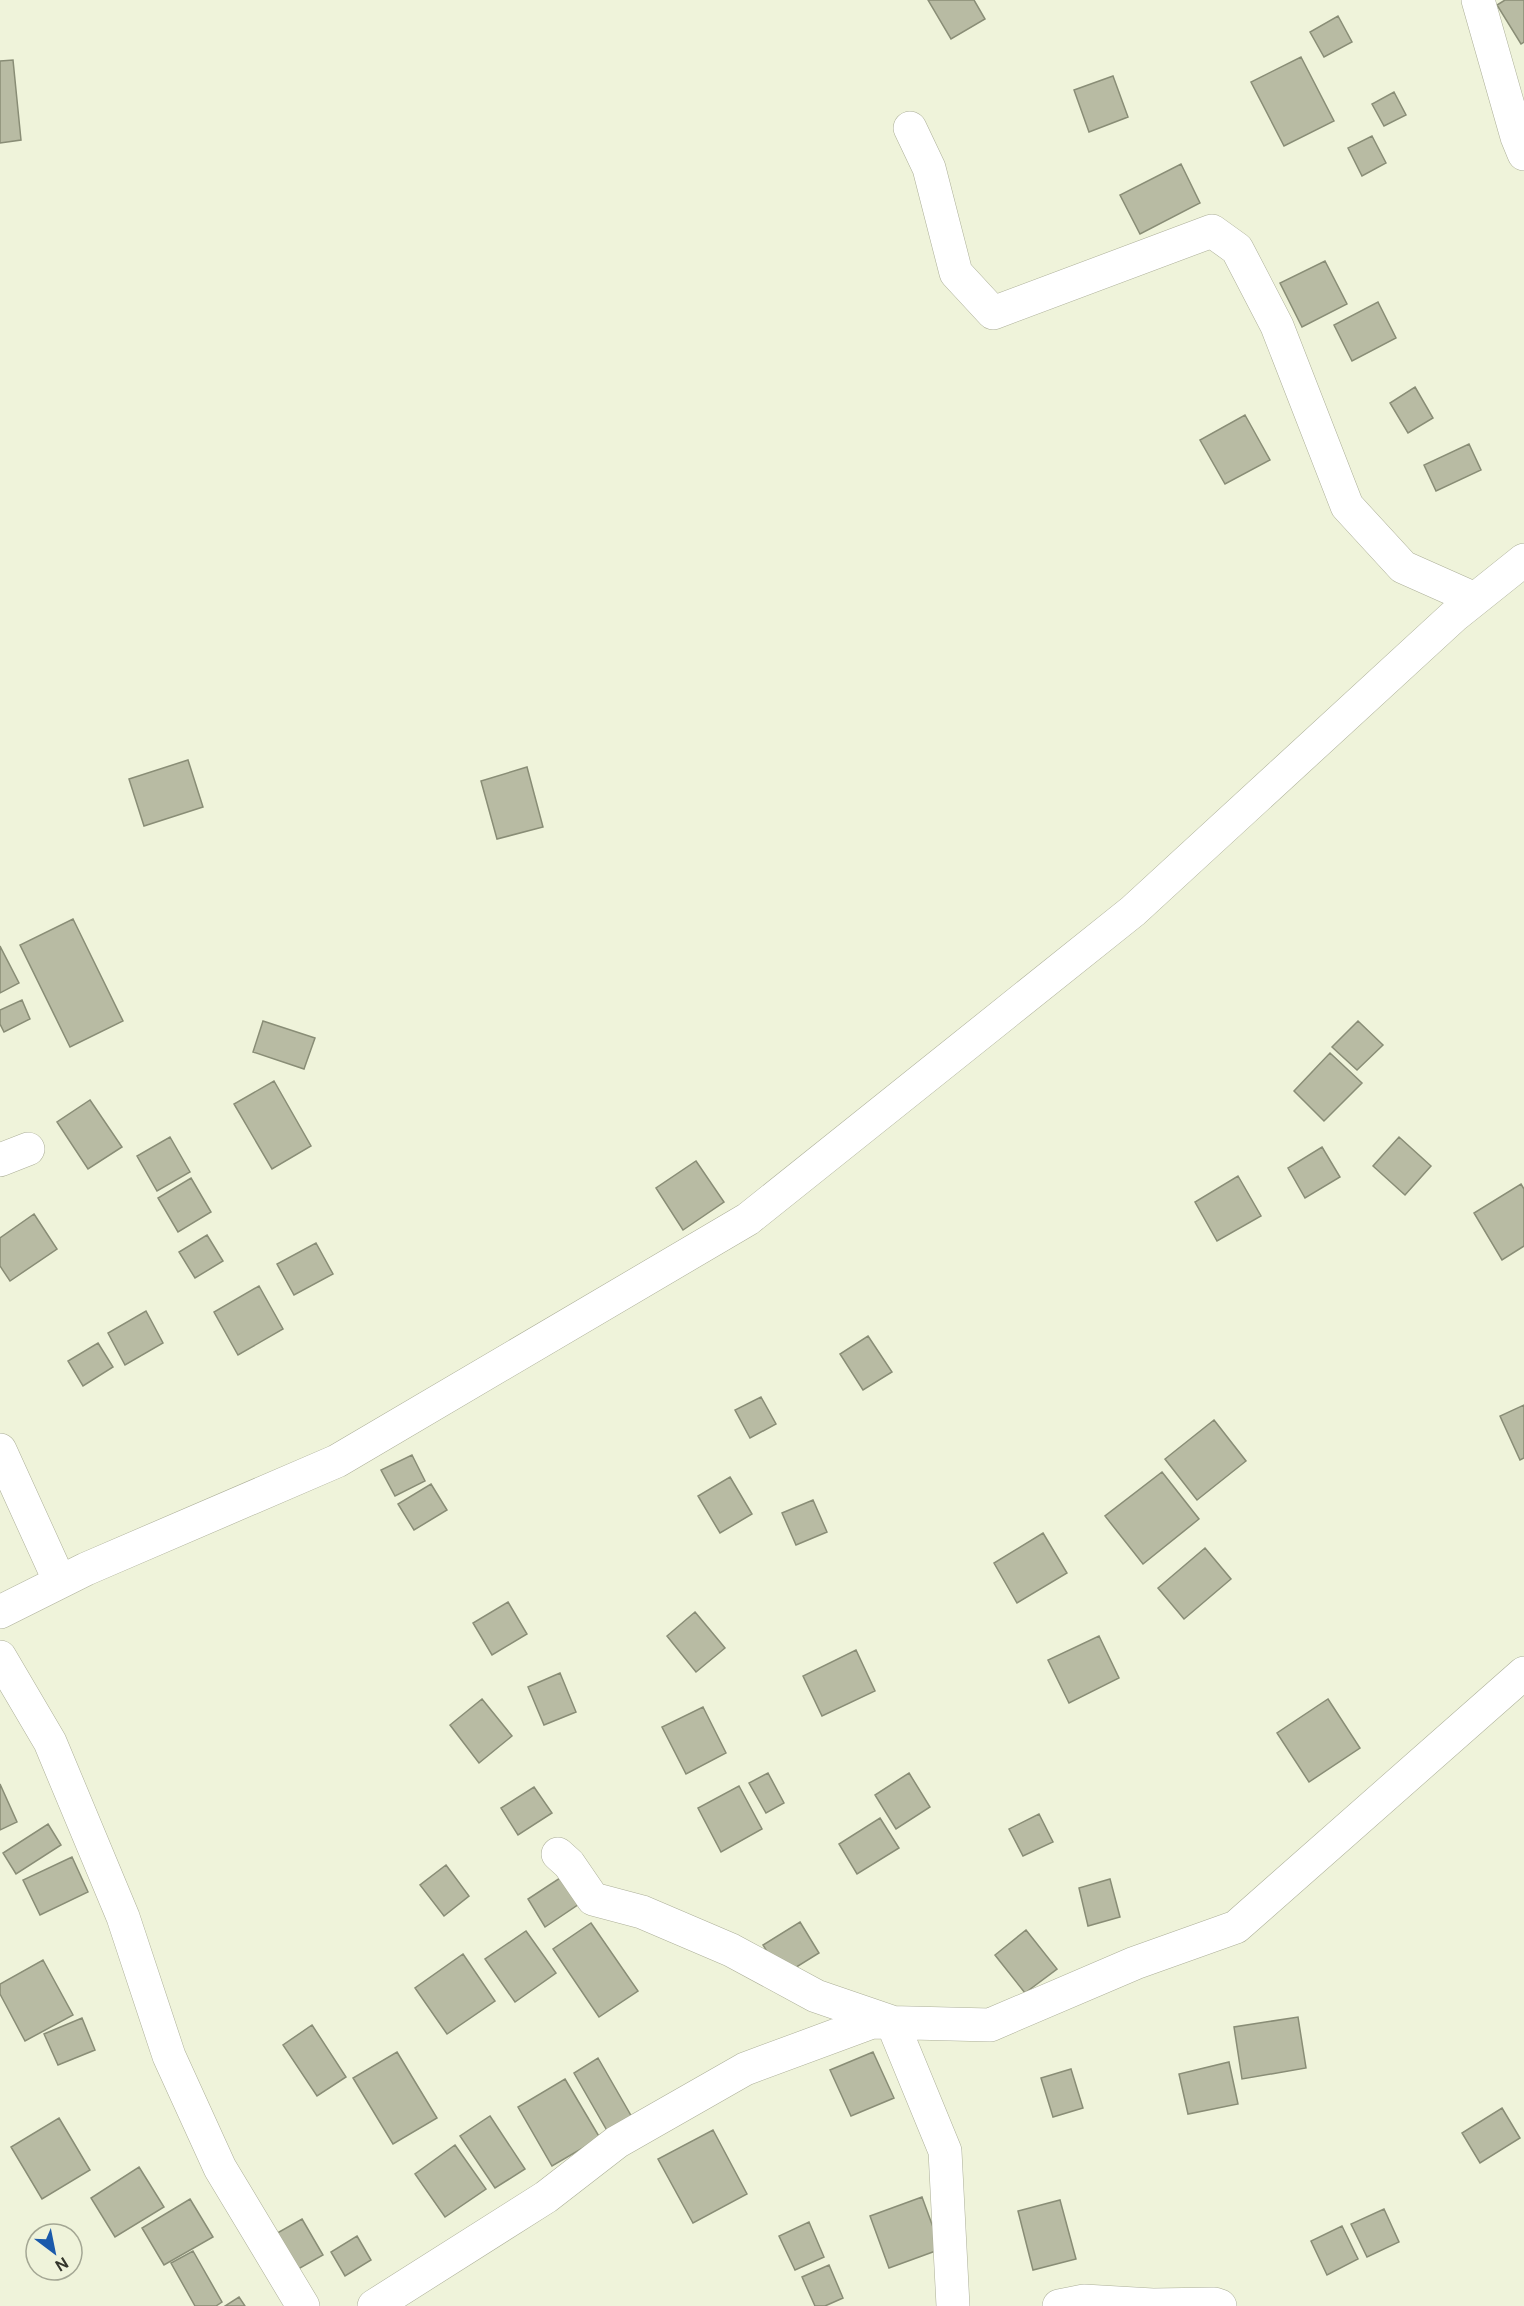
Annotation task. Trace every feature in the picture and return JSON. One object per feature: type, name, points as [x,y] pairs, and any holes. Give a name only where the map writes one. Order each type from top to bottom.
[{"type":"street","points":[[1478,0],[1517,137],[1524,154]]},
{"type":"street","points":[[910,128],[929,168],[956,273],[993,313],[1212,231],[1237,249],[1277,326],[1347,506],[1403,567],[1475,599]]},
{"type":"street","points":[[0,1612],[86,1569],[337,1461],[748,1219],[1132,911],[1454,616],[1524,560]]},
{"type":"street","points":[[0,1450],[60,1582]]},
{"type":"street","points":[[0,1657],[50,1742],[123,1917],[169,2056],[220,2168],[303,2306]]},
{"type":"street","points":[[374,2306],[546,2197],[617,2142],[745,2069],[872,2022],[990,2025],[1135,1963],[1236,1927],[1524,1672]]},
{"type":"street","points":[[558,1854],[569,1864],[593,1899],[642,1912],[731,1950],[816,1996],[892,2022],[945,2151],[953,2306]]},
{"type":"street","points":[[1059,2306],[1084,2301],[1220,2306]]},
{"type":"building","points":[[928,0],[974,0],[985,19],[951,39]]},
{"type":"building","points":[[1505,0],[1524,0],[1524,42],[1521,44],[1497,5]]},
{"type":"building","points":[[1338,16],[1352,42],[1324,57],[1310,32]]},
{"type":"building","points":[[1301,57],[1334,121],[1284,146],[1251,82]]},
{"type":"building","points":[[13,60],[21,140],[0,143],[0,61]]},
{"type":"building","points":[[1113,76],[1128,117],[1089,132],[1074,90]]},
{"type":"building","points":[[1394,92],[1406,115],[1384,126],[1372,104]]},
{"type":"building","points":[[1372,136],[1386,163],[1362,176],[1348,148]]},
{"type":"building","points":[[1181,164],[1200,203],[1140,234],[1120,195]]},
{"type":"building","points":[[1325,261],[1347,304],[1302,327],[1280,283]]},
{"type":"building","points":[[1378,302],[1396,338],[1352,361],[1334,325]]},
{"type":"building","points":[[1415,387],[1433,418],[1408,433],[1390,403]]},
{"type":"building","points":[[1245,415],[1270,460],[1225,484],[1200,440]]},
{"type":"building","points":[[1469,444],[1481,470],[1436,491],[1424,465]]},
{"type":"building","points":[[188,760],[203,807],[144,826],[129,779]]},
{"type":"building","points":[[527,767],[543,827],[497,839],[481,781]]},
{"type":"building","points":[[73,919],[123,1021],[70,1047],[20,945]]},
{"type":"building","points":[[0,946],[19,983],[0,993]]},
{"type":"building","points":[[22,1000],[30,1019],[4,1032],[0,1024],[0,1010]]},
{"type":"building","points":[[263,1021],[315,1038],[304,1069],[253,1052]]},
{"type":"building","points":[[1358,1021],[1383,1045],[1357,1070],[1332,1047]]},
{"type":"building","points":[[1330,1053],[1362,1083],[1324,1121],[1294,1091]]},
{"type":"building","points":[[274,1081],[311,1146],[272,1169],[234,1104]]},
{"type":"building","points":[[90,1100],[122,1147],[88,1169],[57,1122]]},
{"type":"building","points":[[170,1137],[190,1172],[157,1191],[137,1156]]},
{"type":"building","points":[[1399,1137],[1431,1166],[1405,1195],[1373,1166]]},
{"type":"building","points":[[1322,1147],[1340,1177],[1305,1198],[1288,1168]]},
{"type":"building","points":[[696,1161],[724,1202],[683,1230],[656,1188]]},
{"type":"building","points":[[1238,1176],[1261,1216],[1217,1241],[1195,1202]]},
{"type":"building","points":[[191,1178],[211,1212],[178,1232],[158,1198]]},
{"type":"building","points":[[1521,1184],[1524,1189],[1524,1246],[1502,1260],[1474,1213]]},
{"type":"building","points":[[34,1214],[57,1249],[10,1281],[0,1266],[0,1238]]},
{"type":"building","points":[[207,1235],[223,1261],[195,1278],[179,1252]]},
{"type":"building","points":[[316,1243],[333,1274],[294,1295],[277,1264]]},
{"type":"building","points":[[259,1286],[283,1329],[238,1355],[214,1312]]},
{"type":"building","points":[[146,1311],[163,1343],[125,1365],[108,1333]]},
{"type":"building","points":[[868,1336],[892,1372],[863,1390],[840,1354]]},
{"type":"building","points":[[98,1343],[113,1367],[83,1386],[68,1361]]},
{"type":"building","points":[[761,1397],[776,1424],[750,1438],[735,1410]]},
{"type":"building","points":[[1524,1405],[1524,1458],[1520,1460],[1500,1416]]},
{"type":"building","points":[[1214,1420],[1246,1461],[1197,1500],[1165,1459]]},
{"type":"building","points":[[412,1455],[425,1481],[395,1496],[381,1470]]},
{"type":"building","points":[[1162,1472],[1199,1519],[1143,1564],[1105,1516]]},
{"type":"building","points":[[730,1477],[752,1514],[720,1533],[698,1496]]},
{"type":"building","points":[[431,1484],[447,1510],[414,1530],[398,1504]]},
{"type":"building","points":[[813,1500],[827,1532],[796,1545],[782,1513]]},
{"type":"building","points":[[1043,1533],[1067,1573],[1017,1603],[994,1563]]},
{"type":"building","points":[[1205,1548],[1231,1579],[1184,1619],[1158,1588]]},
{"type":"building","points":[[508,1602],[527,1634],[492,1655],[473,1623]]},
{"type":"building","points":[[695,1612],[725,1648],[696,1672],[667,1636]]},
{"type":"building","points":[[1099,1636],[1119,1678],[1069,1703],[1048,1660]]},
{"type":"building","points":[[856,1650],[875,1691],[822,1716],[803,1676]]},
{"type":"building","points":[[560,1673],[576,1712],[544,1725],[528,1687]]},
{"type":"building","points":[[482,1699],[512,1736],[479,1763],[450,1725]]},
{"type":"building","points":[[1328,1699],[1360,1748],[1309,1782],[1277,1733]]},
{"type":"building","points":[[703,1707],[726,1753],[686,1774],[662,1727]]},
{"type":"building","points":[[768,1773],[784,1803],[766,1813],[749,1783]]},
{"type":"building","points":[[909,1773],[930,1807],[896,1829],[875,1795]]},
{"type":"building","points":[[0,1784],[17,1822],[0,1830]]},
{"type":"building","points":[[739,1786],[762,1829],[721,1852],[698,1808]]},
{"type":"building","points":[[534,1787],[552,1813],[518,1835],[501,1808]]},
{"type":"building","points":[[1039,1814],[1053,1842],[1023,1856],[1009,1829]]},
{"type":"building","points":[[880,1818],[899,1848],[857,1874],[839,1844]]},
{"type":"building","points":[[48,1824],[61,1845],[16,1874],[3,1853]]},
{"type":"building","points":[[72,1857],[88,1892],[40,1915],[23,1880]]},
{"type":"building","points":[[446,1865],[469,1896],[444,1916],[420,1885]]},
{"type":"building","points":[[563,1876],[582,1902],[545,1927],[528,1899]]},
{"type":"building","points":[[1110,1879],[1120,1917],[1088,1926],[1079,1888]]},
{"type":"building","points":[[800,1922],[819,1953],[782,1976],[763,1945]]},
{"type":"building","points":[[591,1923],[638,1991],[599,2017],[553,1949]]},
{"type":"building","points":[[1026,1930],[1057,1969],[1025,1993],[995,1955]]},
{"type":"building","points":[[526,1931],[556,1973],[515,2002],[485,1959]]},
{"type":"building","points":[[463,1954],[495,2001],[447,2034],[415,1988]]},
{"type":"building","points":[[43,1960],[73,2015],[25,2041],[0,1994],[0,1984]]},
{"type":"building","points":[[1298,2017],[1306,2068],[1242,2079],[1234,2027]]},
{"type":"building","points":[[82,2018],[95,2050],[58,2065],[44,2034]]},
{"type":"building","points":[[312,2025],[346,2077],[317,2096],[283,2045]]},
{"type":"building","points":[[397,2052],[437,2118],[393,2144],[353,2078]]},
{"type":"building","points":[[873,2052],[894,2098],[851,2116],[830,2070]]},
{"type":"building","points":[[598,2058],[633,2119],[609,2134],[574,2073]]},
{"type":"building","points":[[1229,2062],[1238,2104],[1188,2114],[1179,2074]]},
{"type":"building","points":[[1071,2069],[1083,2108],[1053,2117],[1041,2078]]},
{"type":"building","points":[[565,2079],[600,2138],[552,2166],[518,2107]]},
{"type":"building","points":[[1502,2108],[1520,2138],[1480,2163],[1462,2133]]},
{"type":"building","points":[[490,2116],[525,2169],[495,2188],[460,2136]]},
{"type":"building","points":[[59,2118],[90,2170],[42,2199],[11,2147]]},
{"type":"building","points":[[713,2130],[747,2194],[693,2223],[658,2159]]},
{"type":"building","points":[[455,2145],[486,2189],[445,2217],[415,2174]]},
{"type":"building","points":[[139,2167],[164,2207],[115,2237],[91,2198]]},
{"type":"building","points":[[922,2197],[941,2249],[889,2268],[870,2216]]},
{"type":"building","points":[[190,2199],[213,2237],[164,2265],[142,2228]]},
{"type":"building","points":[[1060,2200],[1076,2259],[1033,2270],[1018,2211]]},
{"type":"building","points":[[1384,2209],[1399,2242],[1367,2257],[1351,2224]]},
{"type":"building","points":[[302,2219],[323,2255],[293,2272],[272,2236]]},
{"type":"building","points":[[809,2222],[824,2257],[795,2270],[779,2236]]},
{"type":"building","points":[[1342,2226],[1358,2259],[1327,2275],[1311,2241]]},
{"type":"building","points":[[357,2236],[371,2260],[345,2276],[331,2252]]},
{"type":"building","points":[[193,2251],[222,2302],[216,2306],[195,2306],[171,2263]]},
{"type":"building","points":[[829,2265],[843,2298],[825,2306],[815,2306],[802,2277]]},
{"type":"building","points":[[239,2297],[245,2306],[225,2306]]}]
